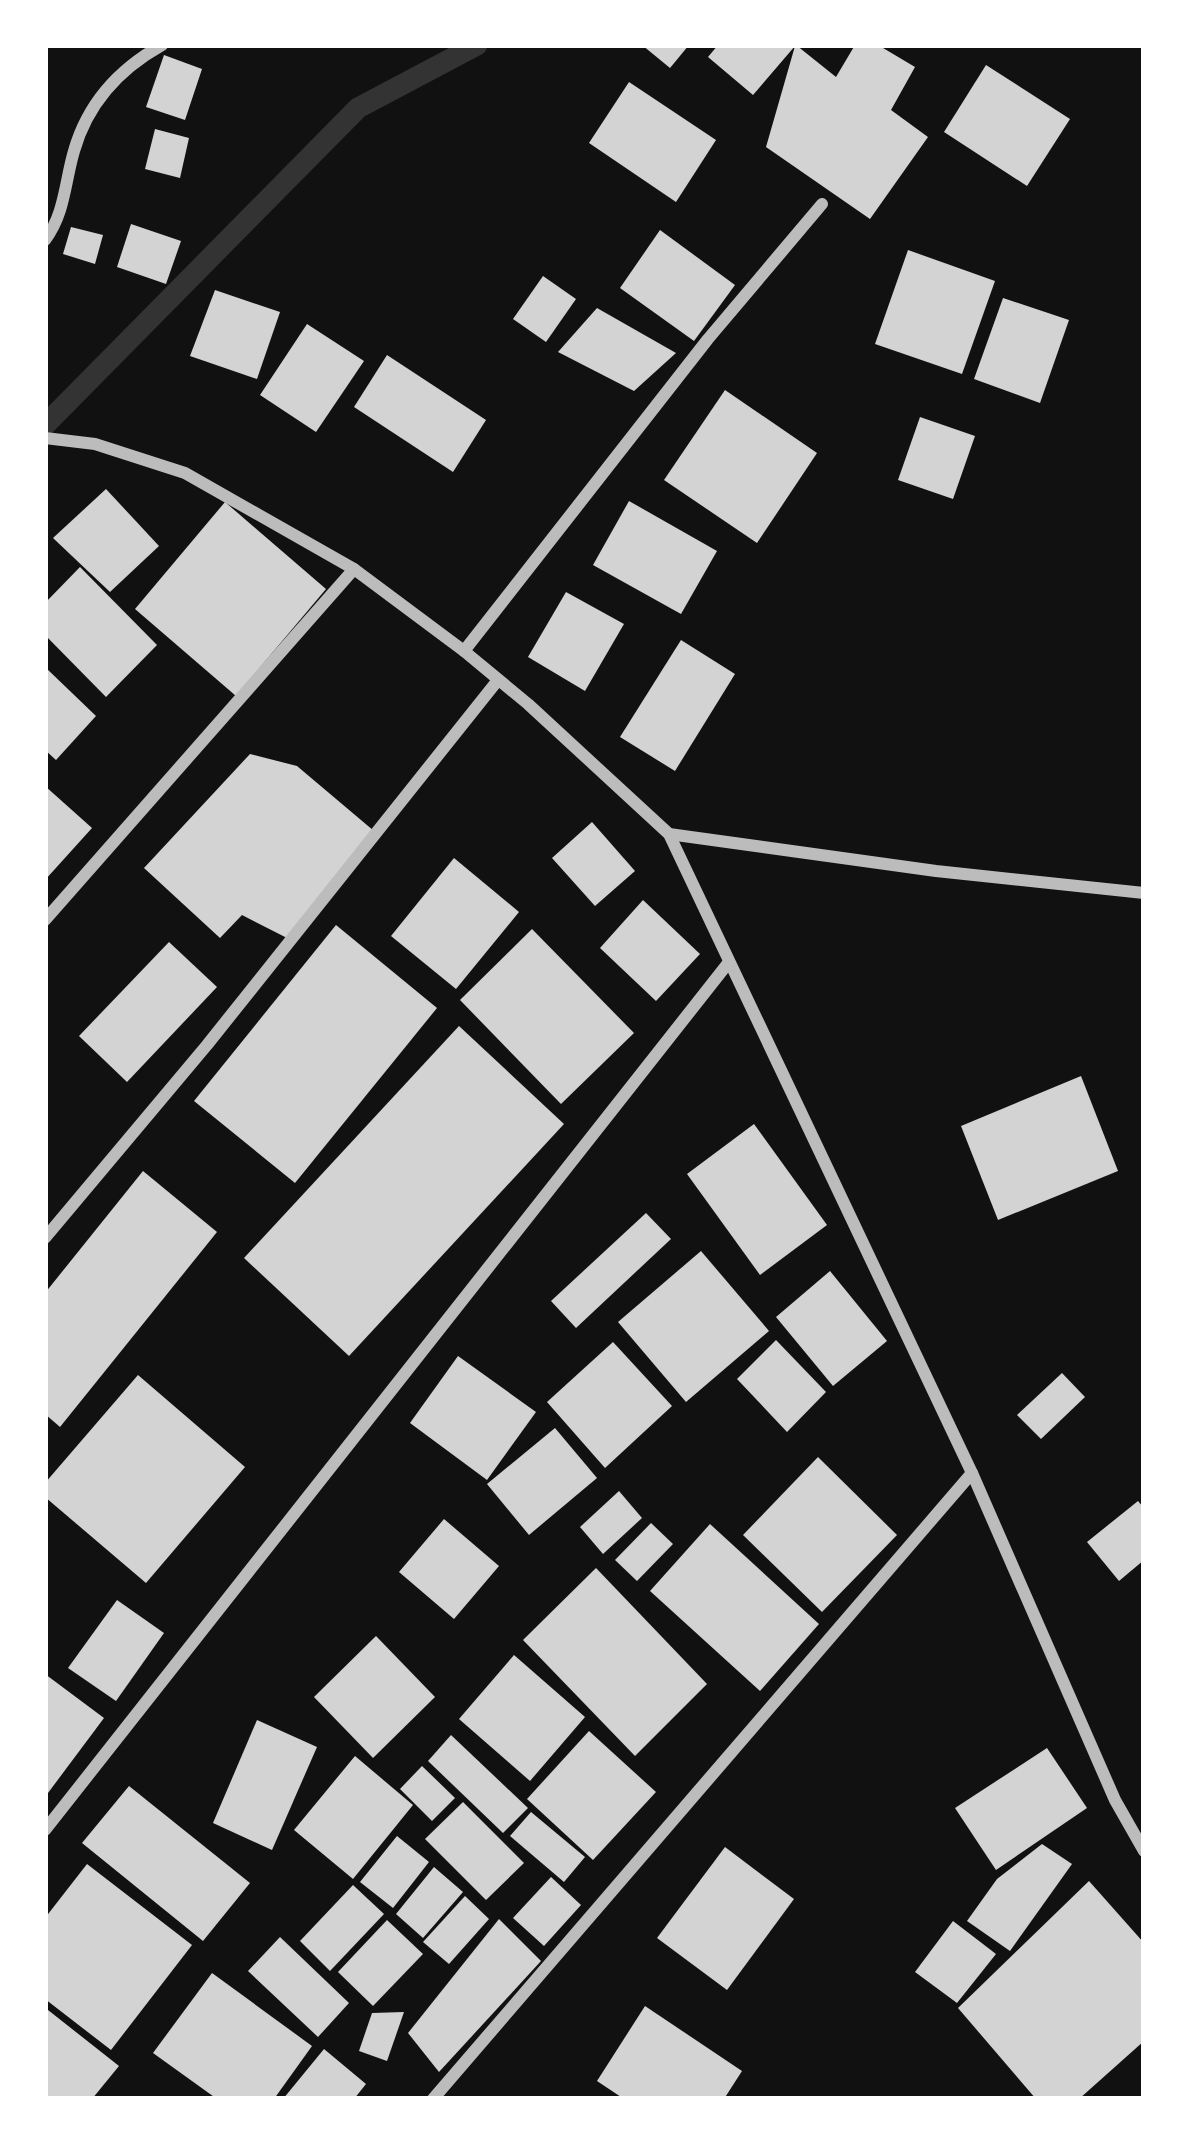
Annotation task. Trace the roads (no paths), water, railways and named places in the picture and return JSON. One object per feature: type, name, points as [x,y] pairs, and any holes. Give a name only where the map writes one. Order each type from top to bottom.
[{"type":"street","points":[[45,240],[66,194],[74,149],[93,108],[114,77],[162,45]]},
{"type":"street","points":[[464,651],[707,339],[822,204]]},
{"type":"street","points":[[45,438],[95,444],[185,473],[354,569],[464,651],[669,835],[972,1473],[1115,1800],[1144,1852]]},
{"type":"street","points":[[45,920],[354,569]]},
{"type":"street","points":[[45,1238],[207,1045],[498,680]]},
{"type":"street","points":[[669,835],[1144,893]]},
{"type":"street","points":[[45,1830],[729,962]]},
{"type":"street","points":[[433,2099],[972,1473]]},
{"type":"waterway","points":[[45,425],[358,108],[477,45]]}]
